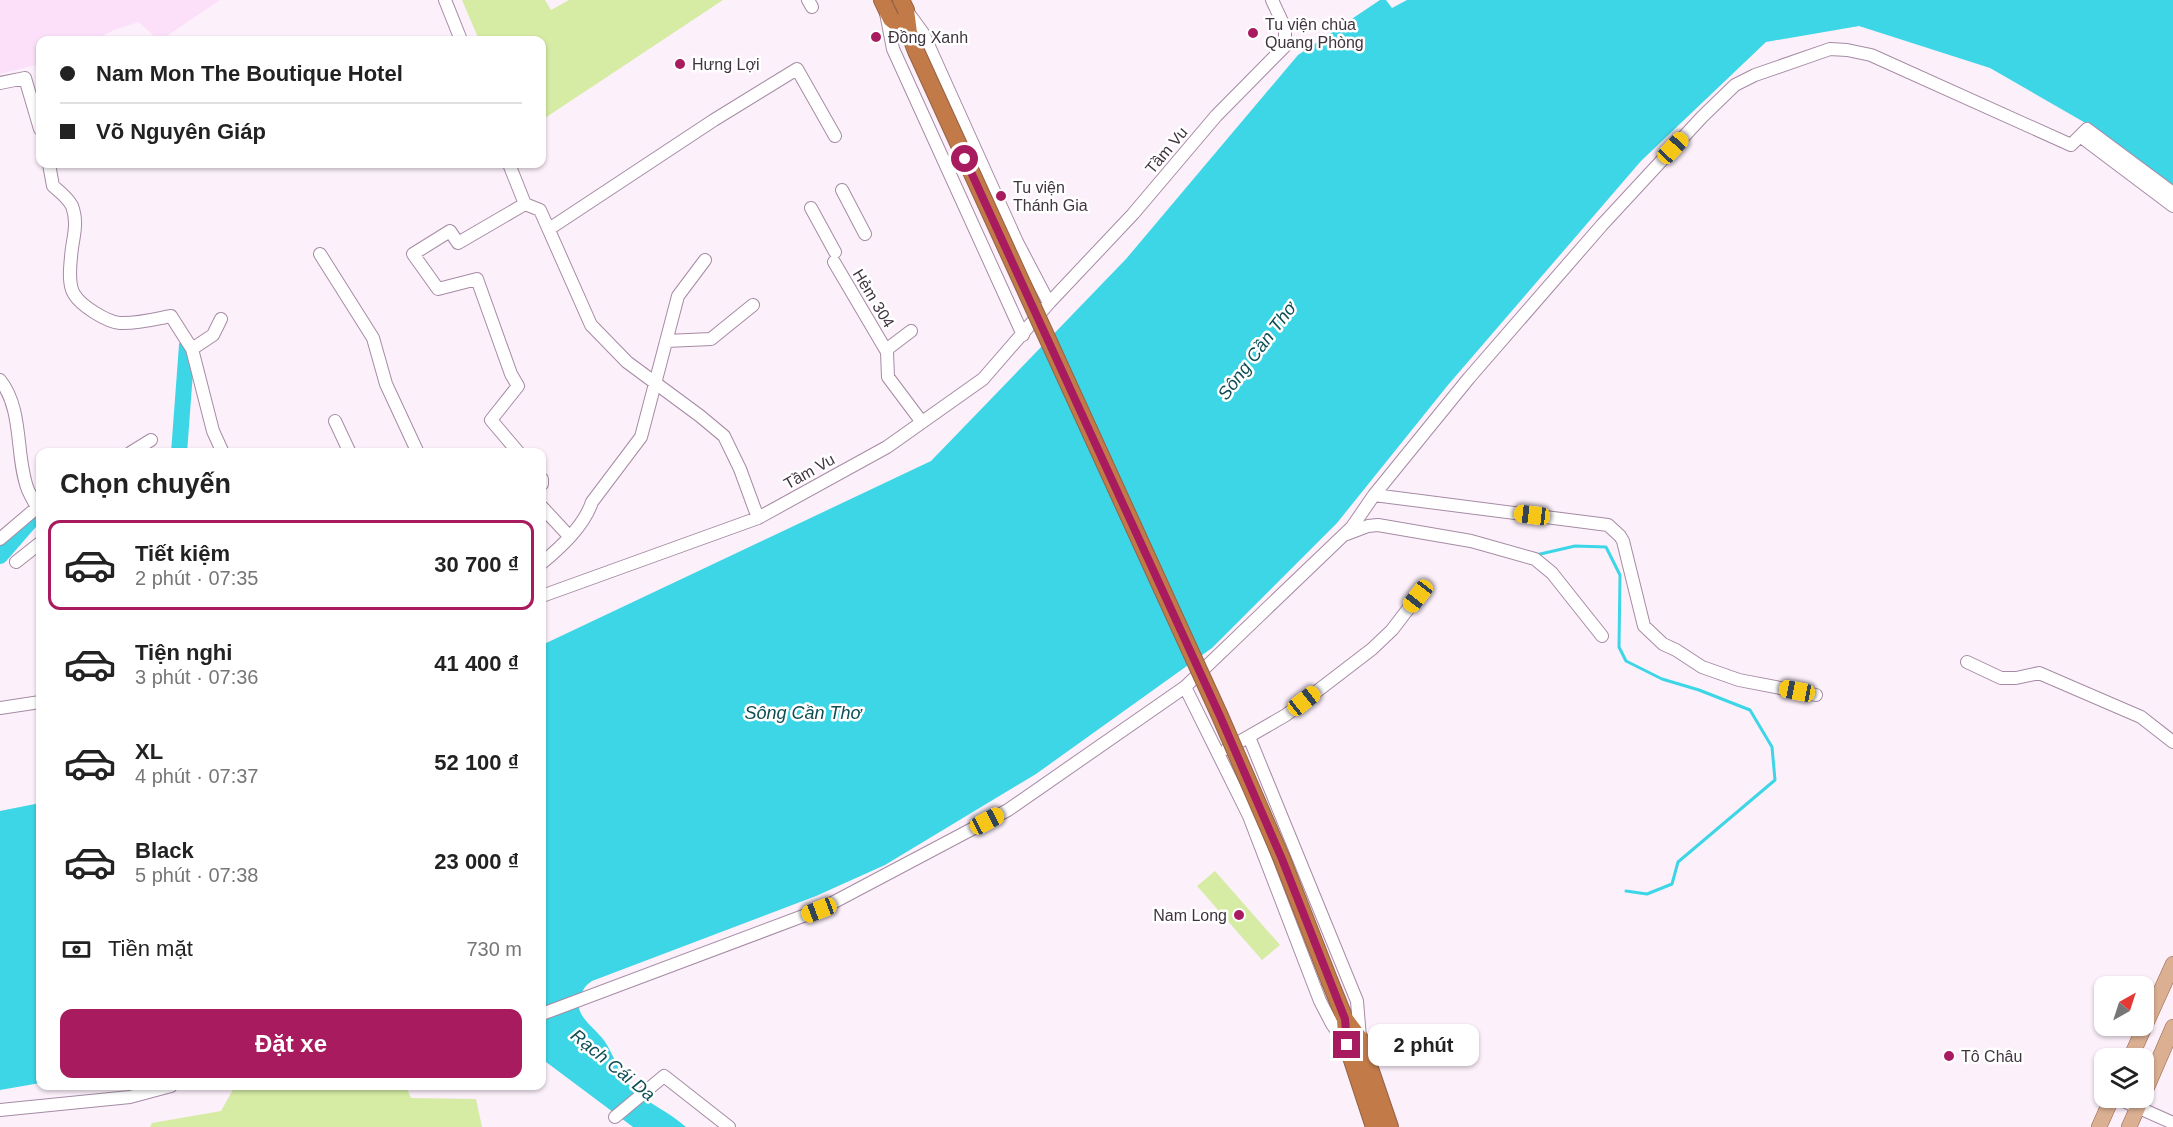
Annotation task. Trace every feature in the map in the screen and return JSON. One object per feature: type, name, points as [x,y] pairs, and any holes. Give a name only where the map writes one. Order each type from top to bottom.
[{"type":"highway","points":[[883,3],[891,19],[909,33]]},
{"type":"highway","points":[[904,5],[909,33],[916,51],[1220,716],[1282,859],[1353,1042],[1390,1127]]},
{"type":"highway","points":[[1353,1042],[1374,1127]]},
{"type":"main road","points":[[2135,1048],[2173,964]]},
{"type":"main road","points":[[2154,1070],[2173,1027]]},
{"type":"main road","points":[[2103,1126],[2110,1108]]},
{"type":"main road","points":[[2129,1127],[2137,1108]]},
{"type":"street","points":[[445,0],[459,36]]},
{"type":"street","name":"Tầm Vu","points":[[546,595],[758,518],[887,447],[983,379],[1049,303],[1133,214],[1216,116],[1285,46],[1285,28],[1272,0]]},
{"type":"street","points":[[883,3],[893,49],[1023,335]]},
{"type":"street","points":[[904,5],[924,33],[1017,242],[1049,303]]},
{"type":"street","points":[[546,1012],[819,910],[1008,810],[1185,687],[1352,527],[1371,498],[1469,378],[1602,225],[1702,117],[1735,85],[1755,75],[1830,50],[1846,50],[1871,55],[2071,145],[2087,129],[2173,193]]},
{"type":"street","points":[[549,230],[714,120],[797,69],[836,136]]},
{"type":"street","points":[[0,83],[25,78],[36,115]]},
{"type":"street","points":[[2080,136],[2173,206]]},
{"type":"street","points":[[50,168],[53,186],[67,198],[74,215],[75,230],[71,256],[71,282],[74,295],[105,319],[119,323],[171,316],[192,349],[213,431],[221,448]]},
{"type":"street","points":[[511,168],[525,204],[540,210],[591,326],[605,342],[655,384],[724,436],[740,469],[758,518]]},
{"type":"street","points":[[842,190],[865,234]]},
{"type":"street","points":[[515,448],[491,420],[518,386],[511,374],[477,279],[438,289],[413,254],[450,231],[458,243],[525,204]]},
{"type":"street","name":"Hẻm 304","points":[[811,208],[886,350],[888,377],[921,421]]},
{"type":"street","points":[[320,254],[373,338],[386,384],[416,448]]},
{"type":"street","points":[[546,559],[581,523],[592,502],[641,437],[678,296],[705,260]]},
{"type":"street","points":[[666,341],[711,339],[753,305]]},
{"type":"street","points":[[192,349],[213,335],[220,320]]},
{"type":"street","name":"Hẻm 304","points":[[886,350],[911,331]]},
{"type":"street","points":[[0,380],[8,392],[19,436],[28,490],[36,502]]},
{"type":"street","points":[[335,421],[348,448]]},
{"type":"street","points":[[138,448],[152,440]]},
{"type":"street","points":[[1371,498],[1608,525],[1623,541],[1644,626],[1658,640],[1702,667],[1739,680],[1816,694]]},
{"type":"street","points":[[0,539],[36,509]]},
{"type":"street","points":[[546,511],[569,536]]},
{"type":"street","points":[[1343,536],[1368,526],[1378,525],[1471,541],[1535,559],[1552,573],[1602,636]]},
{"type":"street","points":[[16,562],[36,546]]},
{"type":"street","points":[[1218,754],[1286,715],[1372,649],[1392,630],[1418,596]]},
{"type":"street","points":[[1967,662],[2001,678],[2016,678],[2038,673],[2141,717],[2173,742]]},
{"type":"street","points":[[1185,687],[1249,816],[1320,1001],[1332,1024],[1353,1042]]},
{"type":"street","points":[[0,708],[36,703]]},
{"type":"street","points":[[1249,737],[1357,1001],[1353,1042]]},
{"type":"street","points":[[615,1117],[664,1076],[729,1127]]},
{"type":"street","points":[[0,1110],[121,1099],[156,1090]]},
{"type":"street","points":[[2152,1108],[2173,1123]]},
{"type":"shaded area","points":[[0,0],[220,0],[167,36],[154,36],[139,22],[103,36],[36,36],[36,65],[0,74]]},
{"type":"green space","points":[[462,0],[545,0],[551,10],[569,0],[723,0],[546,117],[546,36],[477,36]]},
{"type":"green space","name":"Nam Long","points":[[1215,871],[1280,945],[1262,960],[1197,886]]},
{"type":"green space","points":[[233,1090],[408,1090],[411,1098],[476,1099],[482,1127],[150,1127],[152,1123],[221,1111]]},
{"type":"water","name":"Sông Cần Thơ","points":[[1380,0],[1386,0],[1392,8],[1407,0],[2173,0],[2173,188],[2089,125],[1990,68],[1859,26],[1766,42],[1641,161],[1448,385],[1337,523],[1212,648],[1036,774],[885,865],[816,896],[588,984],[581,995],[579,1009],[582,1016],[607,1045],[625,1079],[639,1094],[686,1127],[633,1127],[546,1062],[546,643],[931,461],[1126,259],[1298,55]]},
{"type":"water","points":[[36,804],[36,1084],[0,1090],[0,811]]},
{"type":"waterway","points":[[179,448],[187,345]]},
{"type":"waterway","points":[[0,556],[36,515]]},
{"type":"waterway","points":[[1536,555],[1575,546],[1606,547],[1620,575],[1619,647],[1626,661],[1662,679],[1699,690],[1750,710],[1772,747],[1775,780],[1678,862],[1672,884],[1647,894],[1626,891]]},
{"type":"place","name":"Tu viện chùa Quang Phòng","points":[[1253,33]]},
{"type":"place","name":"Đồng Xanh","points":[[876,37]]},
{"type":"place","name":"Hưng Lợi","points":[[680,64]]},
{"type":"place","name":"Tu viện Thánh Gia","points":[[1001,196]]},
{"type":"place","name":"Nam Long","points":[[1239,915]]},
{"type":"place","name":"Tô Châu","points":[[1949,1056]]},
{"type":"route","points":[[965,159],[1220,716],[1282,859],[1345,1019],[1347,1045]]},
{"type":"water label","name":"Rạch Cái Da","points":[[613,1065]]}]
